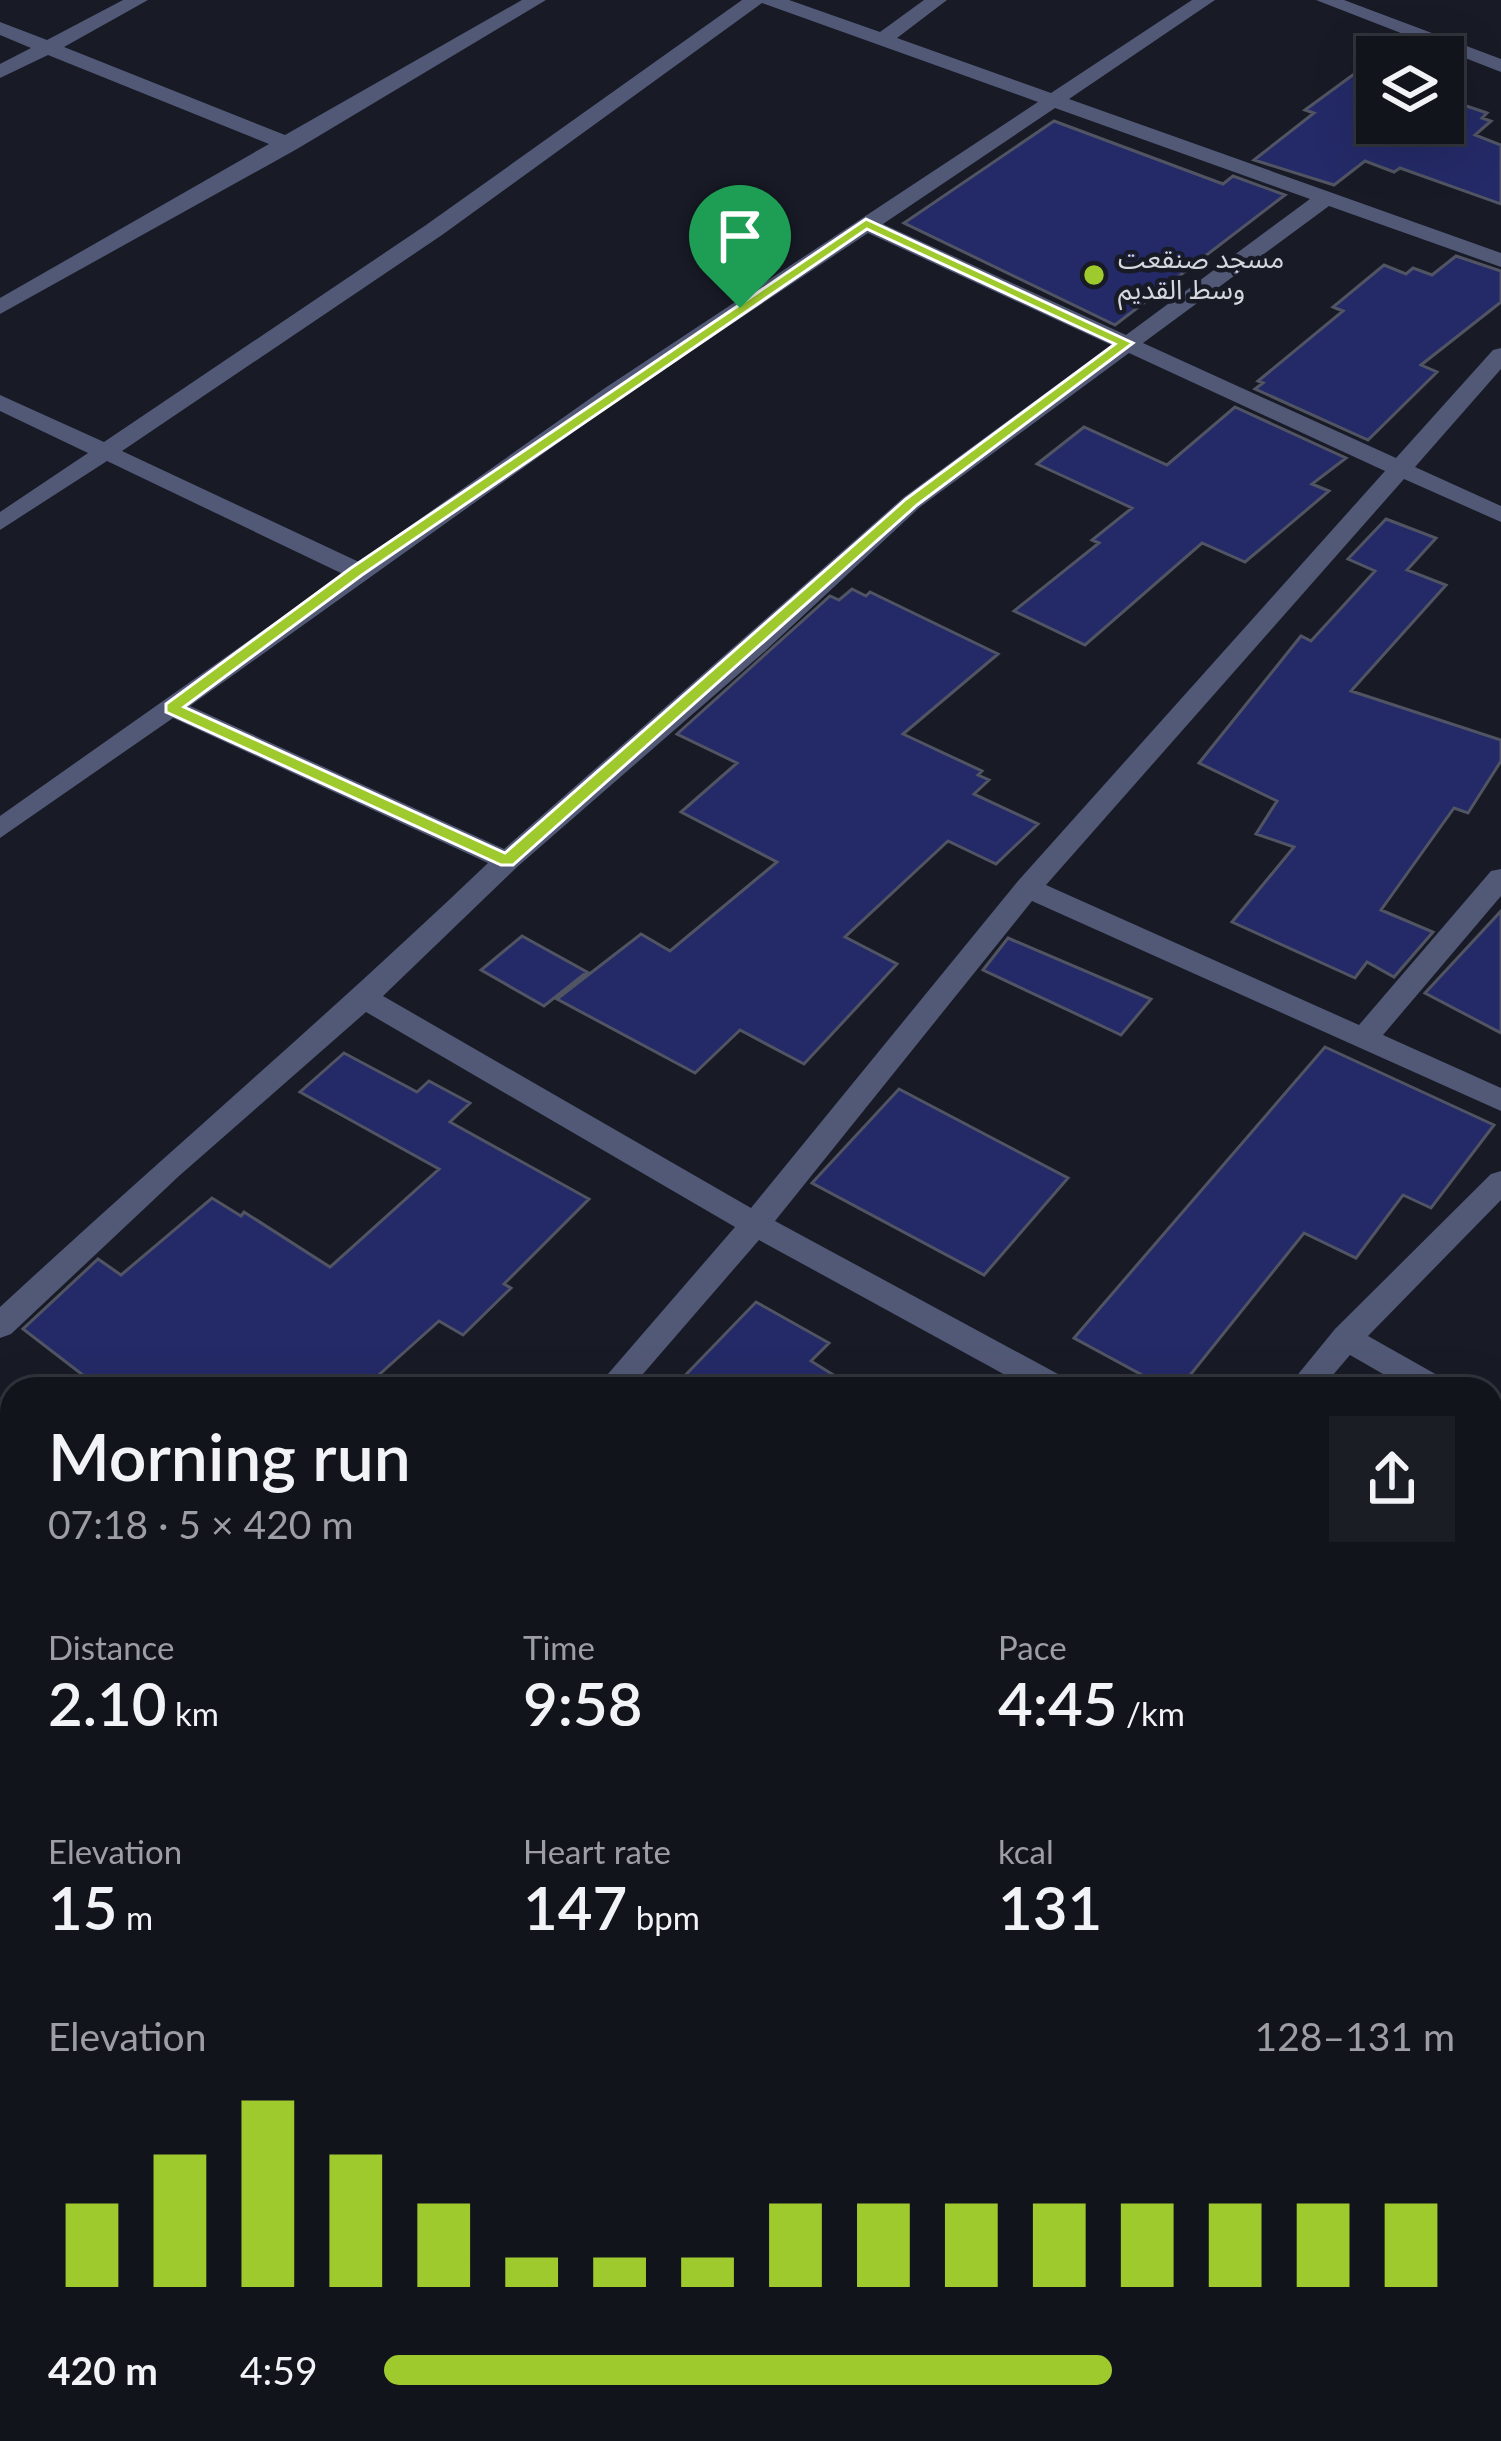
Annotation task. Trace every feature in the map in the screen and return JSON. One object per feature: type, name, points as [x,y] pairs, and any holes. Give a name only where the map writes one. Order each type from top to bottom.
[{"type":"street","points":[[0,72],[138,0]]},
{"type":"street","points":[[0,307],[536,0]]},
{"type":"street","points":[[0,523],[434,230],[755,0]]},
{"type":"street","points":[[770,0],[1501,260]]},
{"type":"street","points":[[884,39],[937,0]]},
{"type":"street","points":[[0,829],[357,572],[866,224],[1205,0]]},
{"type":"street","points":[[1325,0],[1501,66]]},
{"type":"street","points":[[0,28],[290,145]]},
{"type":"street","points":[[0,1326],[169,1168],[364,998],[507,861],[912,502],[1326,198]]},
{"type":"street","points":[[866,224],[1501,515]]},
{"type":"street","points":[[621,1377],[754,1224],[1028,888],[1501,355]]},
{"type":"street","points":[[0,402],[357,572]]},
{"type":"street","points":[[172,708],[507,861]]},
{"type":"street","points":[[1366,1036],[1501,878]]},
{"type":"street","points":[[1028,888],[1501,1100]]},
{"type":"street","points":[[364,998],[754,1224],[1036,1377]]},
{"type":"street","points":[[1312,1377],[1501,1182]]},
{"type":"street","points":[[1346,1338],[1414,1377]]},
{"type":"building","points":[[1356,73],[1356,144],[1464,144],[1464,105],[1487,113],[1482,118],[1491,121],[1475,135],[1501,145],[1501,204],[1400,168],[1394,172],[1365,161],[1334,185],[1254,160],[1314,113],[1305,110]]},
{"type":"building","name":"مسجد صنقعت وسط القديم","points":[[1054,121],[1223,184],[1233,176],[1285,195],[1115,325],[904,223]]},
{"type":"building","points":[[1456,256],[1501,271],[1501,302],[1421,365],[1437,372],[1368,440],[1255,389],[1263,383],[1258,381],[1343,311],[1333,307],[1384,265],[1406,274],[1413,268],[1432,275]]},
{"type":"building","points":[[1235,407],[1346,458],[1312,484],[1329,491],[1245,562],[1202,543],[1085,645],[1014,611],[1099,543],[1092,540],[1132,508],[1037,464],[1084,427],[1167,465]]},
{"type":"building","points":[[1386,519],[1436,538],[1407,570],[1446,585],[1351,691],[1501,740],[1501,761],[1468,813],[1454,808],[1381,910],[1433,932],[1394,977],[1367,962],[1355,978],[1232,922],[1294,847],[1256,834],[1277,801],[1199,763],[1301,636],[1311,641],[1375,571],[1348,559]]},
{"type":"building","points":[[852,589],[866,596],[870,592],[998,654],[903,734],[982,771],[978,775],[989,780],[974,794],[1038,824],[996,864],[948,841],[845,937],[897,964],[804,1064],[740,1030],[695,1073],[557,999],[641,934],[670,951],[777,862],[681,812],[737,763],[677,734],[830,596],[839,600]]},
{"type":"building","points":[[1501,911],[1501,1033],[1425,993]]},
{"type":"building","points":[[522,936],[587,972],[544,1006],[481,970]]},
{"type":"building","points":[[1008,938],[1151,999],[1121,1035],[983,970]]},
{"type":"building","points":[[1325,1047],[1494,1125],[1431,1208],[1403,1195],[1356,1258],[1304,1233],[1189,1377],[1146,1377],[1074,1338]]},
{"type":"building","points":[[344,1053],[417,1092],[429,1081],[470,1103],[450,1122],[589,1199],[504,1284],[511,1288],[463,1335],[439,1321],[376,1377],[85,1377],[23,1329],[98,1259],[121,1275],[212,1198],[241,1216],[244,1212],[330,1267],[439,1169],[300,1092]]},
{"type":"building","points":[[899,1089],[1068,1178],[984,1275],[812,1183]]},
{"type":"building","points":[[756,1302],[829,1343],[811,1361],[837,1377],[684,1377]]},
{"type":"place","name":"مسجد صنقعت وسط القديم","points":[[1094,275]]},
{"type":"route","points":[[866,224],[1125,343],[912,502],[507,861],[172,708],[357,572],[740,308],[866,224]]}]
